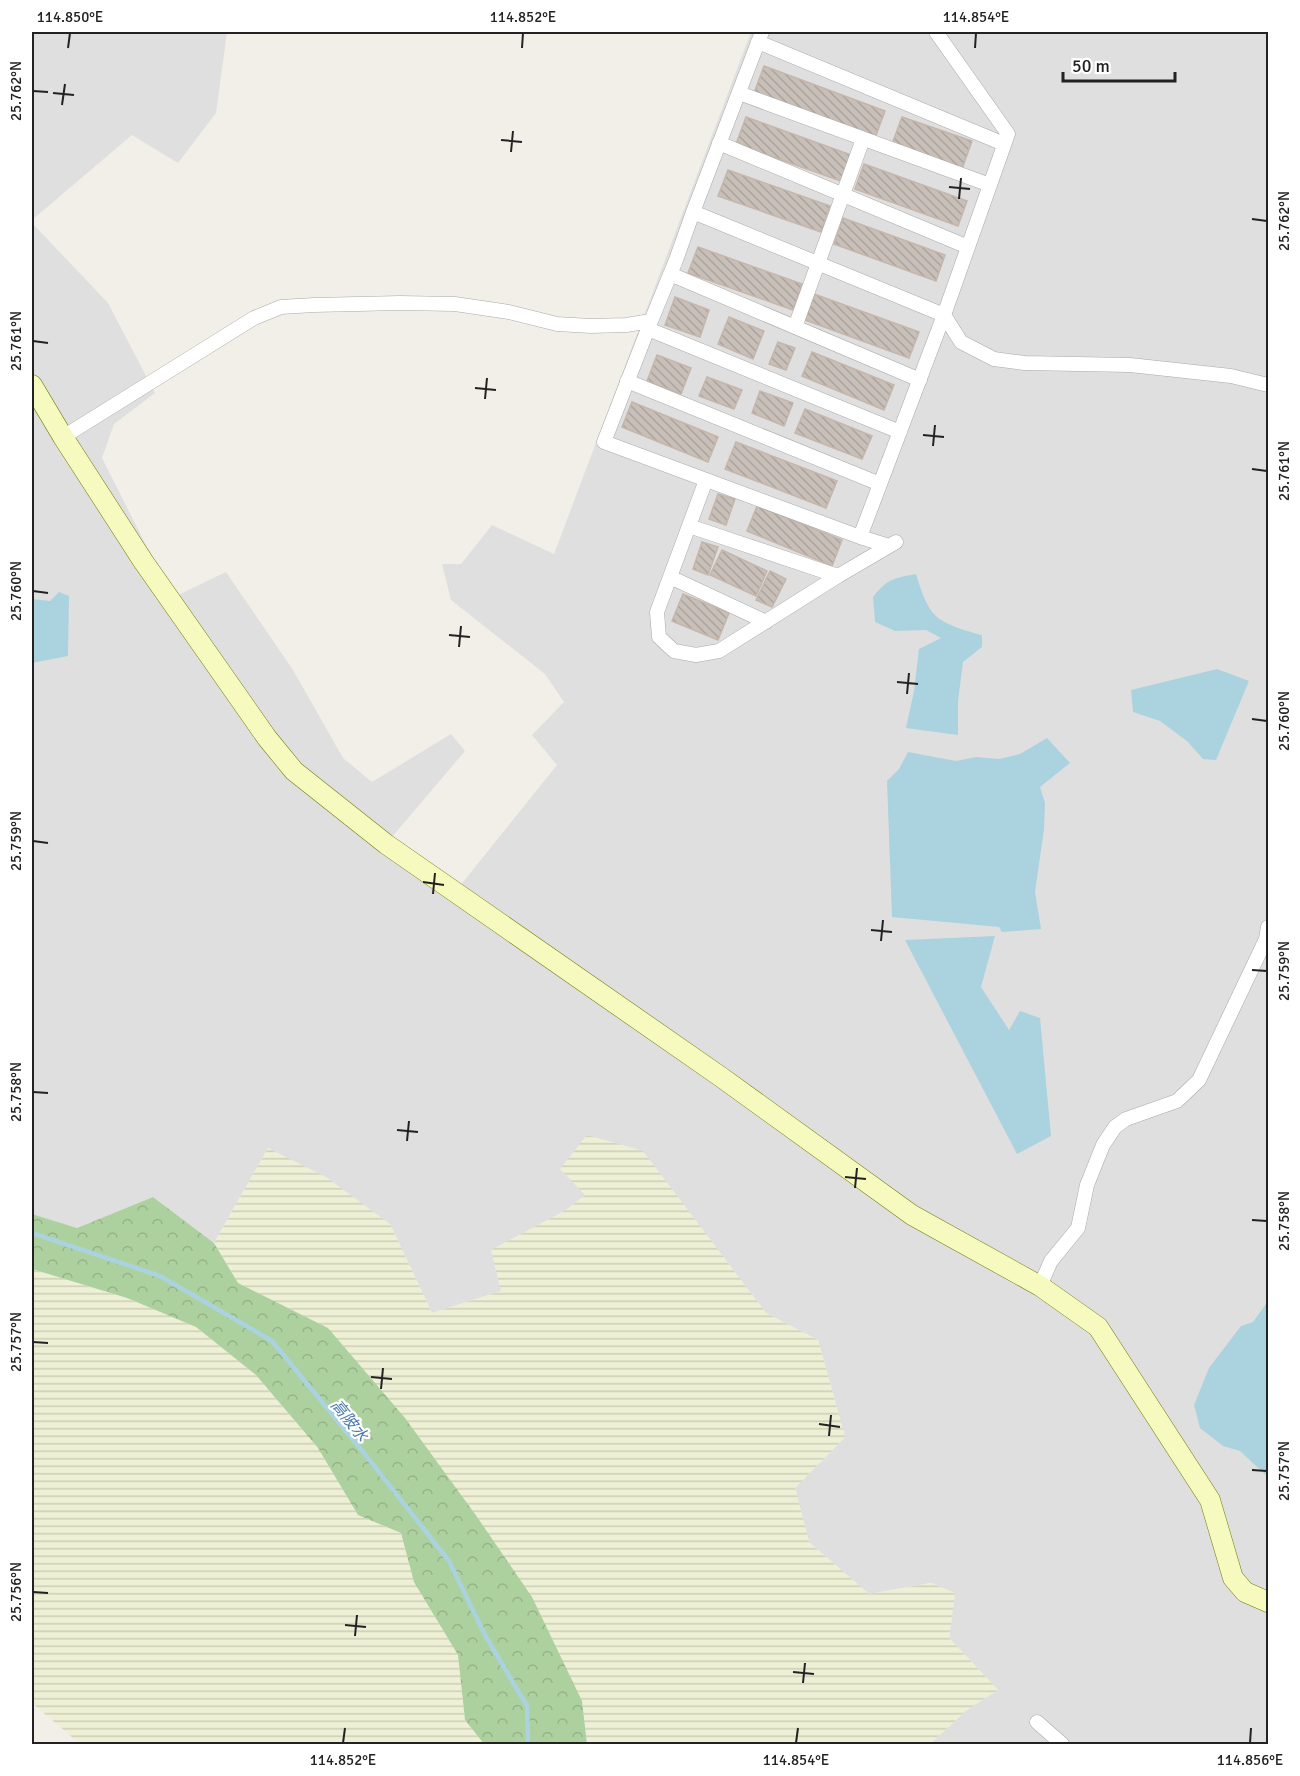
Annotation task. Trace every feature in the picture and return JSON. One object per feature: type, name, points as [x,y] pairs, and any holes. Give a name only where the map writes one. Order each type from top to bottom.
[{"type":"street","points":[[860,537],[944,315],[1008,134],[936,32]]},
{"type":"street","points":[[706,480],[657,612],[659,637],[674,651],[696,655],[719,651],[892,544],[860,537],[604,442],[760,37],[1004,144]]},
{"type":"street","points":[[738,93],[990,185]]},
{"type":"street","points":[[795,327],[863,139]]},
{"type":"street","points":[[719,143],[968,247]]},
{"type":"street","points":[[693,212],[944,315],[961,342],[994,359],[1024,363],[1130,364],[1231,376],[1269,385]]},
{"type":"street","points":[[670,274],[920,380]]},
{"type":"street","points":[[63,437],[254,318],[281,307],[378,303],[455,304],[509,312],[557,324],[649,325],[900,432]]},
{"type":"street","points":[[627,381],[880,484]]},
{"type":"street","points":[[32,385],[143,561],[267,738],[294,771],[394,850],[721,1077],[912,1215],[1040,1286],[1098,1327],[1210,1500],[1233,1578],[1245,1593],[1269,1602]]},
{"type":"street","points":[[689,526],[838,576]]},
{"type":"street","points":[[670,577],[766,622]]},
{"type":"street","points":[[1040,1286],[1051,1261],[1078,1228],[1087,1185],[1102,1145],[1115,1127],[1126,1119],[1178,1101],[1199,1080],[1266,939],[1269,927]]},
{"type":"street","points":[[1037,1722],[1062,1744]]},
{"type":"shaded area","points":[[32,32],[227,32],[216,113],[178,163],[132,135],[32,220]]},
{"type":"shaded area","points":[[751,32],[1268,32],[1268,1744],[930,1744],[968,1709],[998,1690],[949,1638],[955,1593],[931,1583],[869,1594],[809,1542],[795,1488],[845,1437],[818,1340],[766,1313],[642,1151],[566,1210],[501,1291],[432,1313],[390,1224],[268,1148],[214,1243],[153,1197],[77,1228],[32,1214],[32,223],[108,303],[155,393],[114,424],[102,458],[147,547],[176,596],[226,572],[293,670],[343,758],[372,782],[451,734],[465,751],[386,844],[455,892],[557,765],[532,735],[564,702],[545,674],[451,600],[442,564],[461,564],[492,525],[554,554]]},
{"type":"green space","points":[[587,1135],[643,1151],[766,1313],[818,1340],[845,1437],[795,1488],[809,1542],[869,1594],[931,1583],[955,1593],[949,1638],[998,1690],[968,1709],[930,1744],[587,1744],[582,1701],[328,1328],[238,1283],[214,1243],[268,1148],[326,1177],[390,1224],[432,1313],[501,1291],[491,1250],[566,1210],[585,1195],[560,1169]]},
{"type":"green space","points":[[153,1197],[214,1243],[238,1283],[328,1328],[405,1418],[532,1597],[582,1701],[587,1744],[484,1744],[465,1720],[458,1655],[414,1582],[401,1533],[358,1515],[318,1448],[256,1375],[196,1327],[127,1298],[32,1269],[32,1214],[77,1228]]},
{"type":"green space","points":[[32,1269],[127,1298],[196,1327],[256,1375],[318,1448],[358,1515],[401,1533],[414,1582],[458,1655],[465,1720],[484,1744],[80,1744],[32,1703]]},
{"type":"water","points":[[916,574],[925,600],[938,618],[956,627],[982,635],[982,647],[963,662],[958,701],[958,735],[906,728],[914,691],[919,649],[941,638],[926,630],[895,631],[875,622],[873,597],[878,591],[892,580]]},
{"type":"water","points":[[59,592],[69,596],[68,656],[32,663],[32,599],[50,601]]},
{"type":"water","points":[[1217,669],[1249,681],[1216,760],[1203,759],[1187,741],[1160,721],[1133,712],[1131,690]]},
{"type":"water","points":[[1047,738],[1070,763],[1040,787],[1045,803],[1044,829],[1035,892],[1041,929],[1002,932],[999,927],[892,917],[887,781],[899,769],[908,752],[956,761],[976,757],[999,759],[1020,754]]},
{"type":"water","points":[[995,936],[981,987],[1009,1030],[1020,1011],[1040,1018],[1051,1136],[1017,1154],[905,940]]},
{"type":"water","points":[[1268,1301],[1268,1477],[1240,1451],[1223,1446],[1200,1428],[1194,1405],[1209,1368],[1241,1326],[1253,1322]]},
{"type":"building","points":[[764,66],[885,111],[875,138],[754,93]]},
{"type":"building","points":[[746,117],[851,155],[841,181],[736,144]]},
{"type":"building","points":[[902,117],[972,141],[962,169],[892,144]]},
{"type":"building","points":[[864,164],[967,201],[958,226],[855,189]]},
{"type":"building","points":[[728,170],[830,206],[821,232],[718,196]]},
{"type":"building","points":[[843,218],[945,255],[936,281],[834,244]]},
{"type":"building","points":[[698,247],[802,284],[793,310],[688,273]]},
{"type":"building","points":[[814,294],[919,332],[909,358],[805,320]]},
{"type":"building","points":[[675,297],[709,310],[700,337],[665,325]]},
{"type":"building","points":[[729,317],[764,331],[753,359],[718,344]]},
{"type":"building","points":[[778,342],[795,348],[786,370],[769,364]]},
{"type":"building","points":[[812,352],[894,385],[884,410],[802,376]]},
{"type":"building","points":[[657,355],[691,368],[681,394],[647,381]]},
{"type":"building","points":[[707,377],[742,390],[734,409],[699,396]]},
{"type":"building","points":[[760,391],[793,403],[784,426],[752,413]]},
{"type":"building","points":[[632,402],[718,437],[708,462],[622,427]]},
{"type":"building","points":[[805,409],[872,436],[862,459],[795,433]]},
{"type":"building","points":[[736,442],[837,481],[826,508],[725,469]]},
{"type":"building","points":[[718,494],[735,499],[726,525],[709,519]]},
{"type":"building","points":[[757,506],[842,540],[832,566],[747,531]]},
{"type":"building","points":[[702,542],[718,547],[708,575],[693,569]]},
{"type":"building","points":[[722,550],[767,571],[756,596],[710,575]]},
{"type":"building","points":[[770,571],[786,579],[772,607],[756,600]]},
{"type":"building","points":[[683,594],[729,613],[718,640],[672,621]]},
{"type":"waterway","name":"高陂水","points":[[32,1233],[160,1276],[272,1341],[449,1561],[485,1635],[527,1706],[528,1744]]}]
